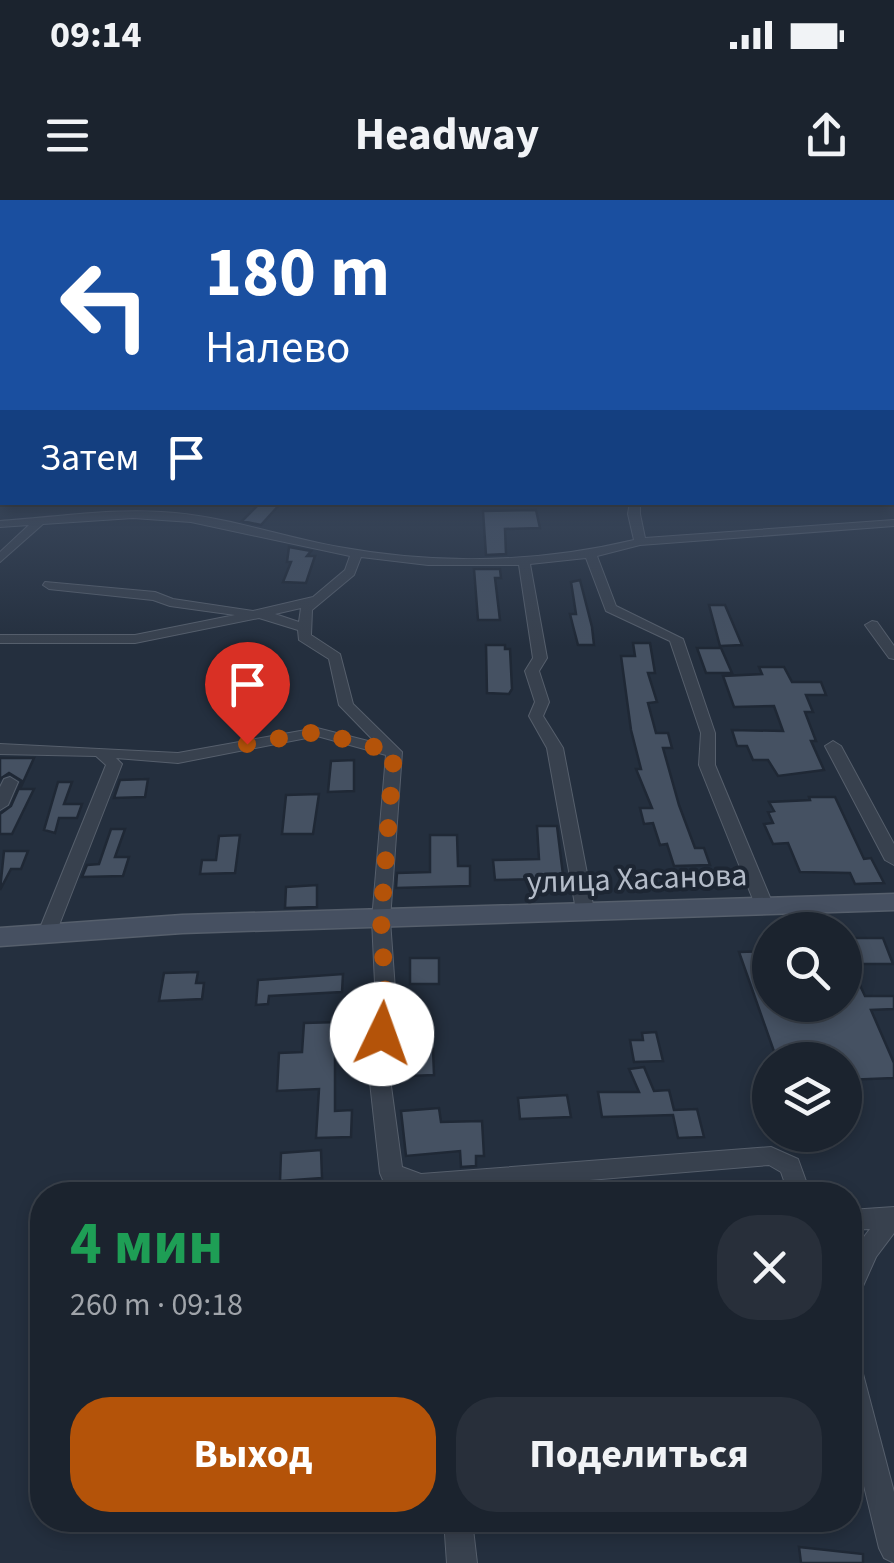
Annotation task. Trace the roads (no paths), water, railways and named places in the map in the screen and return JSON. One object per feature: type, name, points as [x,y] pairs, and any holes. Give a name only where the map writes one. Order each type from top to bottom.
[{"type":"street","points":[[0,524],[88,520]]},
{"type":"street","points":[[198,520],[390,558],[524,562],[591,556],[640,542],[894,523]]},
{"type":"street","points":[[635,520],[640,542]]},
{"type":"street","points":[[0,558],[39,522]]},
{"type":"street","points":[[358,553],[350,572],[306,609],[304,637],[335,657],[346,705],[394,752]]},
{"type":"street","points":[[591,556],[610,608],[676,639],[708,733],[707,764],[765,907]]},
{"type":"street","points":[[524,562],[540,658],[532,671],[542,702],[536,716],[554,748],[585,910]]},
{"type":"street","points":[[49,585],[155,596],[170,602],[259,614],[304,628]]},
{"type":"street","points":[[0,639],[136,639],[315,600]]},
{"type":"street","points":[[872,626],[894,655]]},
{"type":"street","points":[[0,749],[178,758],[316,732],[394,752]]},
{"type":"street","points":[[833,746],[894,860]]},
{"type":"street","points":[[47,933],[114,764],[100,752]]},
{"type":"street","points":[[394,752],[381,920],[386,1004],[378,1064],[391,1173],[416,1182]]},
{"type":"street","points":[[0,805],[10,782]]},
{"type":"street","name":"улица Хасанова","points":[[0,936],[182,924],[894,902]]},
{"type":"street","points":[[446,1182],[771,1156],[790,1166],[796,1182]]},
{"type":"street","points":[[862,1219],[894,1217]]},
{"type":"street","points":[[862,1261],[894,1217]]},
{"type":"street","points":[[862,1421],[894,1548]]},
{"type":"street","points":[[459,1532],[462,1563]]}]
